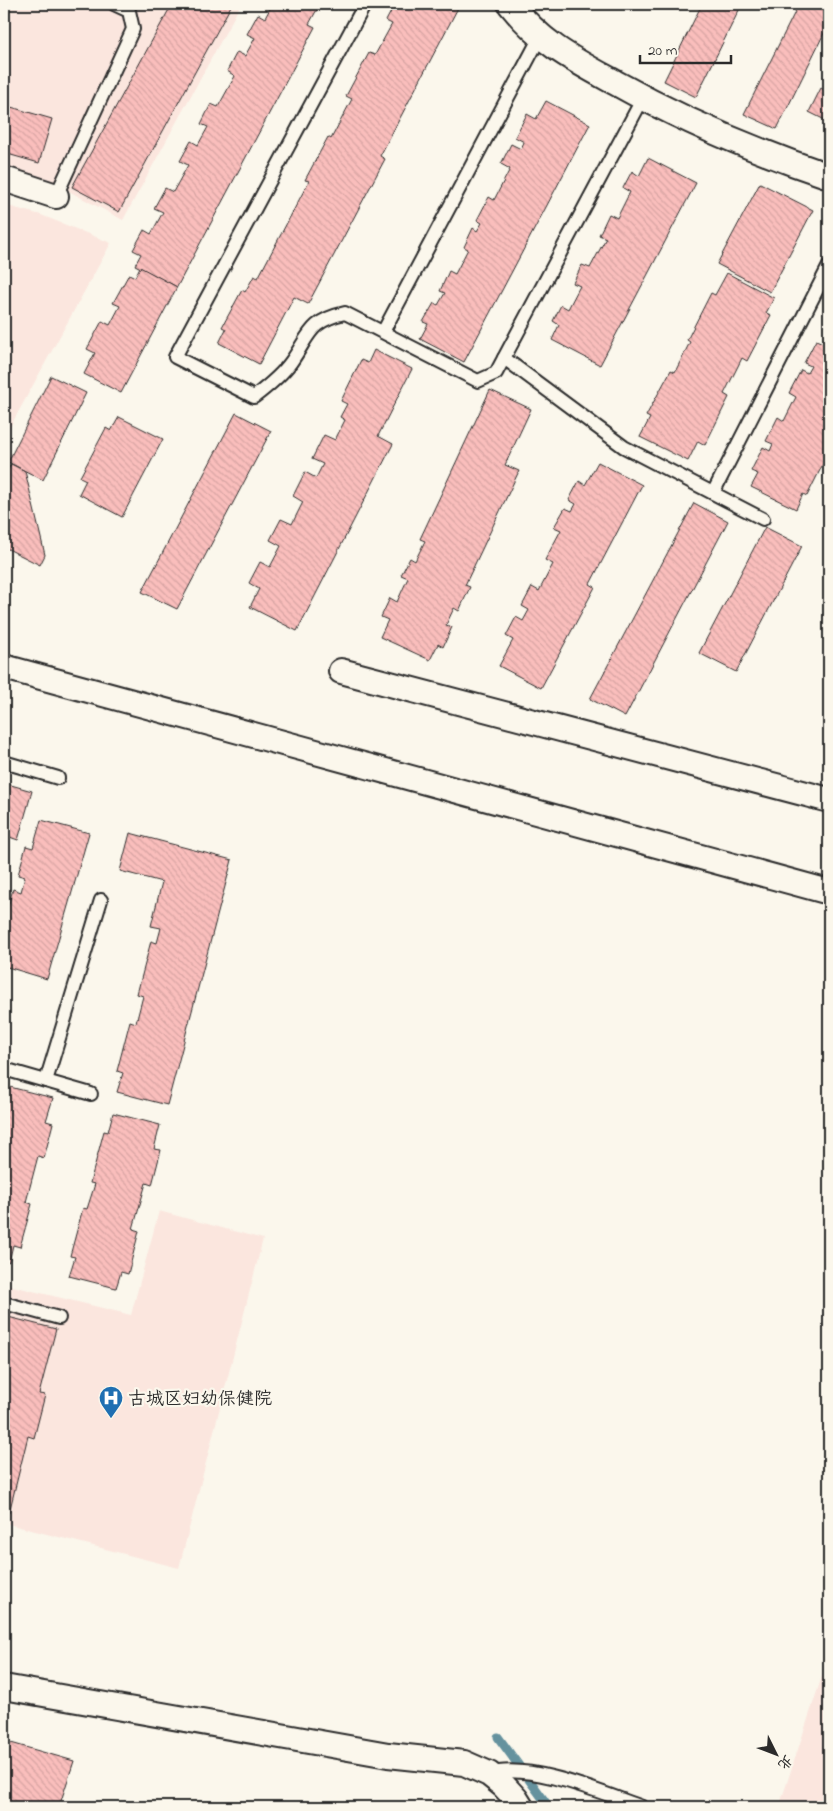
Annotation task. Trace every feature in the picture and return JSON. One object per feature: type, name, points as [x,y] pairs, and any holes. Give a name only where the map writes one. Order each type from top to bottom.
[{"type":"street","points":[[510,4],[522,20],[560,52],[642,98],[694,124],[829,176]]},
{"type":"street","points":[[4,179],[56,196]]},
{"type":"street","points":[[4,667],[829,892]]},
{"type":"street","points":[[341,671],[829,800]]},
{"type":"street","points":[[4,1688],[388,1755],[464,1763],[489,1774],[504,1786],[521,1807]]},
{"type":"lane","points":[[56,196],[133,28],[129,11],[114,4]]},
{"type":"lane","points":[[365,4],[175,357],[254,397],[290,364],[309,332],[318,323],[329,316],[345,313],[478,381],[496,373],[642,98]]},
{"type":"lane","points":[[383,332],[540,37]]},
{"type":"lane","points":[[713,493],[829,266]]},
{"type":"lane","points":[[504,358],[624,447],[763,519]]},
{"type":"lane","points":[[4,762],[58,778]]},
{"type":"lane","points":[[46,1081],[101,900]]},
{"type":"lane","points":[[4,1069],[91,1094]]},
{"type":"lane","points":[[4,1304],[59,1318]]},
{"type":"lane","points":[[489,1774],[503,1770],[555,1777],[642,1807]]},
{"type":"shaded area","points":[[4,4],[241,4],[123,220],[48,180],[4,166]]},
{"type":"shaded area","points":[[4,205],[41,215],[111,243],[4,438]]},
{"type":"shaded area","name":"古城区妇幼保健院","points":[[159,1211],[263,1239],[179,1568],[4,1523],[4,1284],[131,1315]]},
{"type":"shaded area","points":[[829,1655],[829,1807],[779,1807]]},
{"type":"building","points":[[172,4],[232,4],[119,212],[72,187]]},
{"type":"building","points":[[270,4],[320,4],[309,24],[315,27],[177,287],[135,265],[141,254],[133,250],[144,230],[151,234],[163,212],[154,208],[165,188],[173,192],[188,165],[180,161],[191,141],[198,145],[208,127],[201,124],[211,104],[218,107],[235,76],[227,71],[237,52],[245,56],[255,38],[247,34],[258,14],[265,18],[272,5]]},
{"type":"building","points":[[395,4],[460,4],[380,156],[385,159],[308,304],[294,297],[259,364],[219,343],[226,329],[222,327],[242,290],[245,292],[254,276],[258,278],[309,181],[305,180],[328,137],[331,139],[352,99],[346,96],[369,53],[375,55],[392,24],[386,21]]},
{"type":"building","points":[[702,4],[742,4],[696,97],[664,81]]},
{"type":"building","points":[[799,4],[829,4],[829,23],[777,129],[744,114]]},
{"type":"building","points":[[821,88],[829,93],[829,122],[809,112]]},
{"type":"building","points":[[546,101],[590,124],[464,362],[420,339],[428,324],[423,322],[434,303],[438,305],[445,293],[440,291],[449,271],[455,274],[468,249],[464,247],[473,228],[477,231],[482,223],[477,220],[489,197],[494,200],[510,169],[501,164],[511,144],[521,149],[524,142],[515,137],[527,114],[536,119]]},
{"type":"building","points":[[4,105],[52,119],[39,163],[4,153]]},
{"type":"building","points":[[648,158],[696,183],[600,365],[552,340],[559,325],[553,321],[561,305],[568,309],[580,286],[573,283],[582,265],[590,268],[606,238],[599,235],[609,214],[617,218],[630,192],[623,188],[632,171],[639,176]]},
{"type":"building","points":[[760,183],[813,210],[770,292],[717,264]]},
{"type":"building","points":[[140,267],[177,287],[121,393],[84,374],[95,353],[87,349],[102,321],[110,325],[120,306],[113,303],[129,274],[135,277]]},
{"type":"building","points":[[727,273],[774,298],[766,313],[771,315],[747,361],[742,358],[724,394],[729,397],[705,445],[698,441],[688,461],[640,437],[650,418],[646,416],[671,370],[675,372],[690,342],[687,340],[711,293],[715,295]]},
{"type":"building","points":[[828,332],[829,441],[826,447],[829,448],[829,452],[807,496],[803,494],[796,509],[751,487],[758,474],[751,471],[763,447],[770,451],[773,444],[766,441],[778,417],[784,421],[796,397],[789,393],[801,370],[807,373],[811,366],[804,363],[816,340],[823,343]]},
{"type":"building","points":[[374,350],[412,369],[378,436],[393,444],[297,631],[250,607],[259,589],[249,583],[260,562],[270,567],[281,546],[270,540],[281,519],[292,524],[303,502],[293,496],[305,472],[316,478],[323,464],[312,459],[324,435],[335,440],[345,420],[340,417],[347,404],[341,401],[361,360],[368,363]]},
{"type":"building","points":[[51,376],[86,393],[43,480],[8,462]]},
{"type":"building","points":[[490,390],[531,409],[505,465],[519,471],[465,585],[470,587],[459,611],[454,608],[446,625],[452,627],[443,647],[438,644],[430,660],[380,637],[388,620],[381,617],[390,598],[397,602],[408,578],[401,575],[410,558],[415,561],[425,541],[420,539]]},
{"type":"building","points":[[236,413],[271,431],[177,609],[142,592]]},
{"type":"building","points":[[119,417],[163,439],[122,517],[79,494],[86,480],[80,477],[106,428],[111,431]]},
{"type":"building","points":[[598,462],[642,485],[590,584],[595,587],[541,688],[499,666],[513,640],[506,636],[516,617],[523,621],[529,610],[522,606],[532,587],[539,591],[553,564],[545,560],[561,530],[554,527],[565,508],[572,511],[576,504],[569,500],[579,481],[585,485]]},
{"type":"building","points":[[11,464],[25,471],[45,555],[40,565],[4,547],[4,477]]},
{"type":"building","points":[[694,503],[728,521],[625,717],[590,699]]},
{"type":"building","points":[[765,527],[802,546],[736,672],[699,653]]},
{"type":"building","points":[[4,783],[32,791],[18,840],[4,835]]},
{"type":"building","points":[[41,820],[89,833],[47,979],[4,966],[4,920],[13,889],[21,892],[25,877],[18,875],[26,846],[33,848]]},
{"type":"building","points":[[130,833],[232,860],[167,1105],[117,1092],[123,1073],[117,1071],[130,1021],[136,1023],[143,996],[137,994],[151,941],[157,943],[161,928],[151,926],[162,882],[120,871]]},
{"type":"building","points":[[6,1086],[53,1098],[46,1121],[53,1123],[44,1158],[38,1156],[26,1202],[32,1204],[20,1247],[13,1245],[9,1262],[4,1260],[4,1093]]},
{"type":"building","points":[[113,1113],[160,1125],[154,1149],[161,1150],[152,1185],[146,1183],[133,1229],[139,1231],[128,1274],[121,1272],[116,1288],[69,1276],[75,1257],[70,1256],[83,1208],[87,1209],[95,1184],[90,1183],[104,1131],[108,1132]]},
{"type":"building","points":[[4,1316],[56,1329],[39,1394],[45,1395],[34,1438],[28,1436],[9,1513],[4,1511]]},
{"type":"building","points":[[4,1741],[74,1761],[59,1807],[4,1807]]},
{"type":"waterway","points":[[498,1737],[549,1807]]},
{"type":"place","name":"古城区妇幼保健院","points":[[111,1419]]}]
